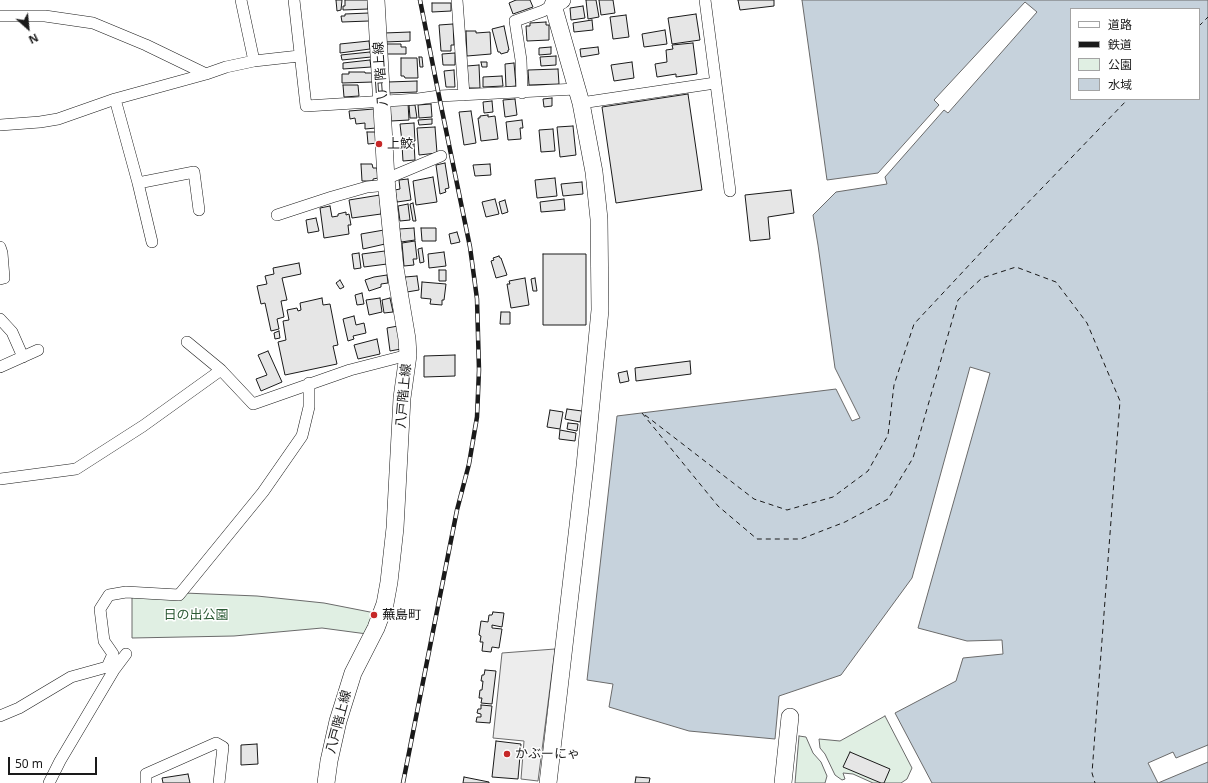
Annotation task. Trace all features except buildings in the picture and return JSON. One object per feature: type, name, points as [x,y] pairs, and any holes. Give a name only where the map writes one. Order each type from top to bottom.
[{"type":"main road","name":"八戸階上線","points":[[326,783],[329,761],[340,714],[353,673],[383,611],[389,582],[402,398],[408,355],[407,339],[395,268],[387,182],[376,0]]},
{"type":"main road","points":[[548,783],[585,466],[600,310],[598,211],[594,172],[579,96],[556,2]]},
{"type":"main road","points":[[783,783],[790,717]]},
{"type":"street","points":[[241,0],[254,61]]},
{"type":"street","points":[[294,0],[299,56],[306,106],[464,95],[522,93],[579,96],[716,83]]},
{"type":"street","points":[[457,0],[464,95]]},
{"type":"street","points":[[705,0],[730,191]]},
{"type":"street","points":[[522,93],[521,60],[515,21],[543,11],[556,2]]},
{"type":"street","points":[[0,16],[45,16],[93,23],[146,45],[206,74]]},
{"type":"street","points":[[0,125],[58,119],[115,99],[226,67],[254,61],[299,56]]},
{"type":"street","points":[[115,99],[138,183],[152,242]]},
{"type":"street","points":[[277,215],[332,197],[387,182],[441,156]]},
{"type":"street","points":[[138,183],[194,172],[199,210]]},
{"type":"street","points":[[0,247],[2,253],[4,278],[0,280]]},
{"type":"street","points":[[0,319],[12,332],[23,357]]},
{"type":"street","points":[[187,342],[221,370],[254,404],[309,383],[350,370],[408,355]]},
{"type":"street","points":[[0,367],[38,350]]},
{"type":"street","points":[[0,479],[76,469],[143,426],[221,370]]},
{"type":"street","points":[[111,668],[113,654],[104,641],[100,609],[109,596],[126,592],[179,595],[263,492],[302,436],[309,407],[309,383]]},
{"type":"street","points":[[48,783],[111,668],[126,654]]},
{"type":"street","points":[[0,716],[19,708],[71,677],[111,668]]},
{"type":"street","points":[[146,783],[146,774],[216,743],[223,747],[219,783]]},
{"type":"green space","name":"日の出公園","points":[[184,593],[257,596],[324,603],[375,613],[367,634],[322,628],[234,636],[132,638],[132,596]]},
{"type":"green space","points":[[885,716],[912,768],[907,779],[901,783],[873,783],[853,774],[843,773],[845,779],[842,780],[835,775],[825,754],[820,748],[819,739],[840,741]]},
{"type":"green space","points":[[799,736],[806,737],[813,753],[821,762],[827,776],[825,783],[795,783]]},
{"type":"shaded area","points":[[555,649],[538,781],[521,779],[524,741],[493,738],[502,653]]},
{"type":"water","points":[[802,0],[1208,0],[1208,783],[932,783],[895,713],[956,681],[963,658],[1003,654],[1002,640],[967,641],[918,628],[990,373],[970,367],[912,578],[841,675],[779,696],[775,739],[689,731],[609,707],[613,684],[587,680],[617,416],[836,389],[852,421],[860,418],[835,368],[813,215],[836,192],[887,184],[885,177],[944,110],[948,113],[1037,12],[1025,2],[934,100],[939,105],[878,173],[827,180]]},
{"type":"pier","points":[[1208,745],[1208,762],[1158,783],[1148,763],[1173,752],[1176,758]]},
{"type":"ferry route","points":[[1200,25],[1208,17]]},
{"type":"ferry route","points":[[645,415],[754,499],[787,510],[833,497],[868,471],[888,435],[894,385],[914,324],[1016,215],[1127,100]]},
{"type":"ferry route","points":[[642,413],[718,506],[757,539],[801,539],[845,522],[888,499],[913,458],[958,300],[982,278],[1016,267],[1056,282],[1087,323],[1120,401],[1092,773],[1095,783]]},
{"type":"railway","points":[[403,783],[457,510],[469,464],[477,417],[479,370],[477,299],[470,247],[420,0]]},
{"type":"place","name":"上鮫","points":[[379,144]]},
{"type":"place","name":"蕪島町","points":[[374,615]]},
{"type":"place","name":"かぶーにゃ","points":[[507,754]]}]
